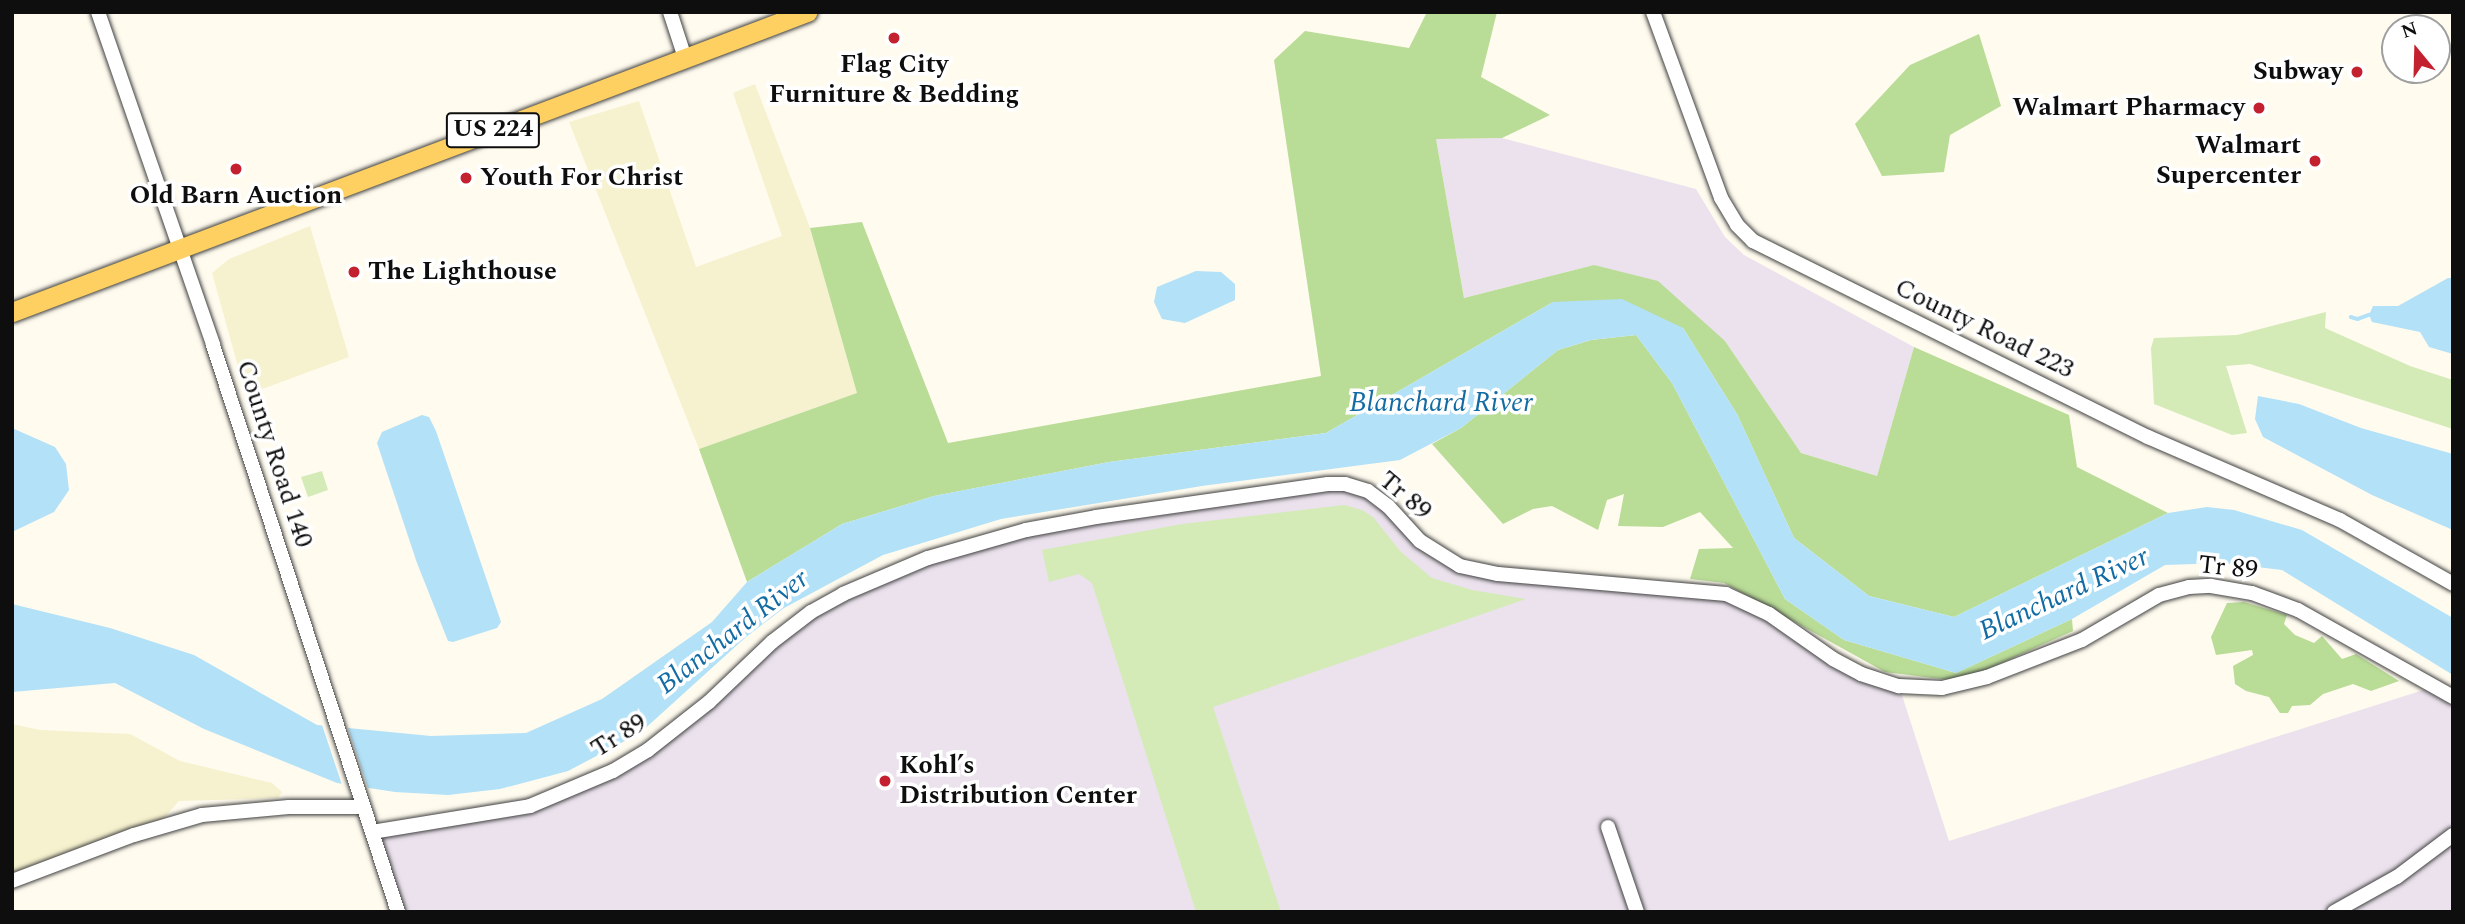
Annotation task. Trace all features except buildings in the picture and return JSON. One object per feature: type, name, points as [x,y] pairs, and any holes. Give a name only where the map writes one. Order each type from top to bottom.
[{"type":"main road","name":"US 224","points":[[12,312],[807,12]]},
{"type":"street","name":"County Road 140","points":[[98,12],[397,912]]},
{"type":"street","points":[[670,12],[685,58]]},
{"type":"street","name":"County Road 223","points":[[1653,12],[1721,198],[1737,225],[1754,241],[2148,437],[2340,520],[2453,584]]},
{"type":"street","name":"Tr 89","points":[[372,832],[530,806],[613,771],[648,750],[709,702],[772,642],[811,612],[843,594],[928,558],[1026,530],[1096,517],[1328,484],[1345,484],[1368,491],[1388,506],[1420,541],[1446,559],[1468,568],[1499,574],[1726,594],[1769,614],[1843,664],[1872,679],[1899,686],[1942,688],[1987,677],[2053,653],[2159,595],[2189,587],[2211,586],[2260,596],[2298,610],[2453,697]]},
{"type":"street","points":[[12,881],[135,835],[202,815],[361,801]]},
{"type":"street","points":[[1608,827],[1637,912]]},
{"type":"street","points":[[2334,912],[2397,877],[2453,835]]},
{"type":"shaded area","points":[[755,84],[810,228],[857,393],[699,449],[569,122],[639,101],[696,267],[782,236],[733,93]]},
{"type":"shaded area","points":[[1502,138],[1696,189],[1725,237],[1744,255],[1914,347],[1877,476],[1801,453],[1725,341],[1594,265],[1464,298],[1436,139]]},
{"type":"shaded area","points":[[310,226],[349,357],[246,395],[212,273],[229,259]]},
{"type":"shaded area","points":[[1345,484],[1388,506],[1446,559],[1498,574],[1742,600],[1833,659],[1899,686],[1949,841],[2436,686],[2453,696],[2453,912],[398,912],[372,832],[530,806],[613,771],[772,642],[886,574],[1026,530]]},
{"type":"shaded area","points":[[12,724],[40,730],[130,734],[180,761],[272,783],[282,792],[278,798],[179,801],[155,828],[12,881]]},
{"type":"green space","points":[[1427,12],[1497,12],[1481,77],[1550,115],[1502,138],[1436,139],[1464,298],[1594,265],[1658,281],[1725,341],[1801,453],[1877,476],[1914,347],[2069,415],[2077,467],[2168,513],[1954,617],[1869,596],[1794,538],[1737,414],[1683,328],[1553,302],[1326,433],[1109,462],[934,496],[842,524],[747,582],[699,449],[857,393],[810,228],[862,222],[948,443],[1321,376],[1274,60],[1305,31],[1409,48]]},
{"type":"green space","points":[[1979,34],[2001,106],[1950,135],[1944,172],[1882,176],[1855,124],[1910,65]]},
{"type":"green space","points":[[2326,312],[2325,328],[2410,366],[2453,380],[2453,429],[2250,364],[2226,366],[2247,433],[2232,435],[2154,404],[2151,348],[2154,338],[2237,335]]},
{"type":"green space","points":[[1636,335],[1672,383],[1785,599],[1844,640],[1956,673],[2072,619],[2073,631],[1981,672],[1949,680],[1885,672],[1724,583],[1690,579],[1699,549],[1733,548],[1700,512],[1663,527],[1618,526],[1624,494],[1607,500],[1598,530],[1552,506],[1533,509],[1503,524],[1432,444],[1461,428],[1558,350],[1591,340]]},
{"type":"green space","points":[[322,471],[328,490],[308,497],[301,477]]},
{"type":"green space","points":[[1344,505],[1362,510],[1373,517],[1401,552],[1432,578],[1472,590],[1526,599],[1213,707],[1281,912],[1196,912],[1092,583],[1079,574],[1049,582],[1042,550],[1182,524]]},
{"type":"green space","points":[[2244,602],[2287,615],[2284,624],[2295,635],[2314,643],[2322,636],[2342,659],[2356,654],[2399,681],[2371,691],[2353,684],[2323,694],[2310,705],[2292,706],[2288,713],[2280,713],[2269,697],[2246,691],[2235,684],[2233,666],[2253,655],[2252,650],[2216,655],[2211,637],[2227,603]]},
{"type":"water","points":[[1196,271],[1221,272],[1235,284],[1235,300],[1185,323],[1162,319],[1154,302],[1157,287]]},
{"type":"water","points":[[2448,278],[2453,278],[2453,354],[2429,347],[2420,332],[2372,322],[2369,315],[2373,306],[2398,306]]},
{"type":"water","name":"Blanchard River","points":[[1622,299],[1683,328],[1737,414],[1794,538],[1869,596],[1954,617],[2168,513],[2207,507],[2234,510],[2302,530],[2453,618],[2453,675],[2282,570],[2224,563],[2165,565],[2072,619],[1956,673],[1844,640],[1785,599],[1672,383],[1636,335],[1591,340],[1558,350],[1461,428],[1400,460],[1202,486],[1001,519],[883,555],[784,608],[746,637],[640,733],[568,771],[500,789],[448,795],[395,792],[337,783],[204,729],[115,683],[12,692],[12,604],[110,628],[194,655],[317,725],[431,736],[526,733],[602,699],[712,622],[747,582],[842,524],[934,496],[1109,462],[1326,433],[1553,302]]},
{"type":"water","points":[[2258,396],[2299,404],[2361,428],[2453,454],[2453,530],[2372,495],[2263,437],[2255,419]]},
{"type":"water","points":[[422,415],[429,417],[436,431],[501,622],[497,628],[453,642],[448,641],[417,563],[377,443],[382,432]]},
{"type":"water","points":[[12,428],[55,447],[66,464],[69,490],[54,512],[12,532]]},
{"type":"pier","points":[[321,722],[347,725],[369,791],[343,788]]},
{"type":"waterway","points":[[2351,317],[2358,319],[2369,315]]},
{"type":"place","name":"Flag City Furniture & Bedding","points":[[894,38]]},
{"type":"place","name":"Subway","points":[[2357,72]]},
{"type":"place","name":"Walmart Pharmacy","points":[[2259,108]]},
{"type":"place","name":"Walmart Supercenter","points":[[2315,161]]},
{"type":"place","name":"Old Barn Auction","points":[[236,169]]},
{"type":"place","name":"Youth For Christ","points":[[466,178]]},
{"type":"place","name":"The Lighthouse","points":[[354,272]]},
{"type":"place","name":"Kohl’s Distribution Center","points":[[885,781]]}]
